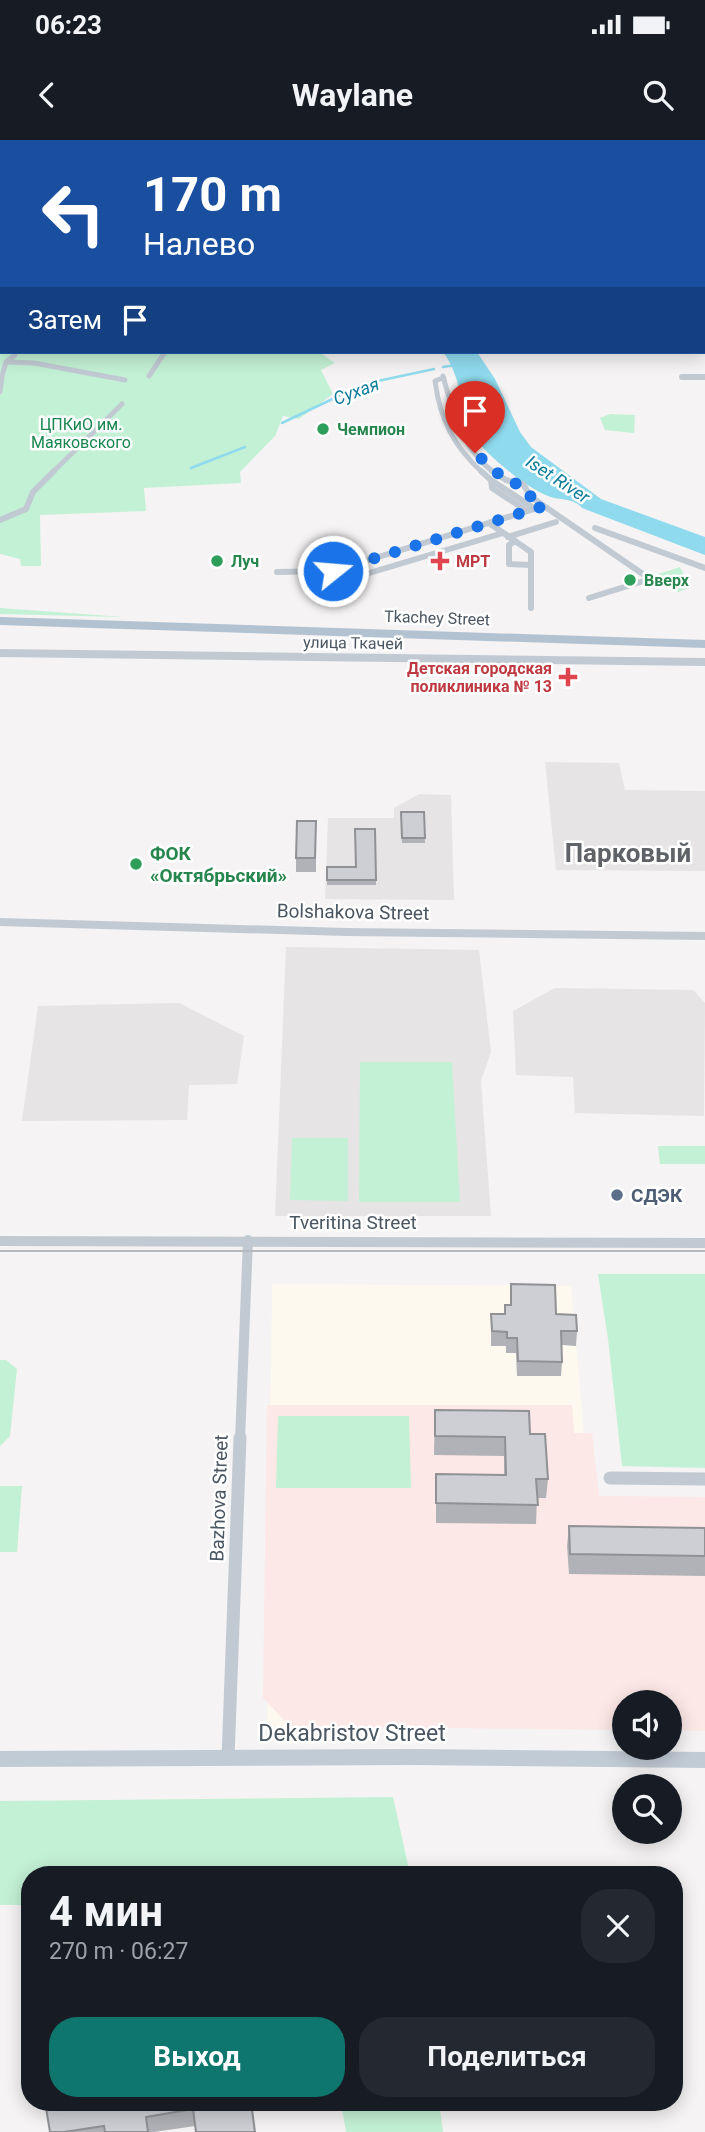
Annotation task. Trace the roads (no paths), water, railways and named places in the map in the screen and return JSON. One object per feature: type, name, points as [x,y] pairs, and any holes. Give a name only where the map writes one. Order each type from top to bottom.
[{"type":"main road","name":"Tkachey Street","points":[[0,621],[705,644]]},
{"type":"main road","name":"Dekabristov Street","points":[[0,1759],[705,1760]]},
{"type":"street","points":[[0,392],[6,362],[15,354]]},
{"type":"street","points":[[149,376],[164,354]]},
{"type":"street","points":[[6,362],[39,364],[125,380]]},
{"type":"street","points":[[682,377],[705,377]]},
{"type":"street","points":[[535,509],[491,480],[461,452],[447,432],[437,401],[435,381],[441,378],[456,421],[469,446],[494,471],[509,483],[523,484],[531,497],[650,579],[589,598]]},
{"type":"street","points":[[0,520],[26,509],[33,492],[122,404]]},
{"type":"street","points":[[491,480],[492,488],[527,511]]},
{"type":"street","points":[[278,572],[333,571],[544,506]]},
{"type":"street","points":[[366,574],[556,522]]},
{"type":"street","points":[[489,523],[530,552],[531,608]]},
{"type":"street","points":[[595,528],[705,568]]},
{"type":"street","points":[[515,541],[509,545],[509,564],[530,565]]},
{"type":"street","name":"улица Ткачей","points":[[0,653],[705,662]]},
{"type":"street","name":"Bolshakova Street","points":[[0,922],[346,932],[705,936]]},
{"type":"street","name":"Bazhova Street","points":[[228,1758],[248,1240]]},
{"type":"street","name":"Tveritina Street","points":[[0,1241],[705,1242]]},
{"type":"street","points":[[610,1478],[705,1479]]},
{"type":"water","name":"Iset River","points":[[444,354],[478,354],[495,379],[520,432],[531,447],[601,499],[705,537],[705,555],[582,508],[575,502],[548,496],[515,476],[486,451],[471,428],[450,363]]},
{"type":"waterway","name":"Сухая","points":[[443,367],[456,365]]},
{"type":"waterway","name":"Сухая","points":[[282,423],[364,384],[434,369]]},
{"type":"waterway","name":"Сухая","points":[[191,468],[245,447]]},
{"type":"tram line","points":[[0,1251],[705,1251]]},
{"type":"place","name":"Чемпион","points":[[323,429]]},
{"type":"place","name":"Луч","points":[[217,561]]},
{"type":"place","name":"МРТ","points":[[440,561]]},
{"type":"place","name":"Вверх","points":[[630,580]]},
{"type":"place","name":"Детская городская поликлиника № 13","points":[[568,677]]},
{"type":"place","name":"ФОК «Октябрьский»","points":[[136,864]]},
{"type":"place","name":"СДЭК","points":[[617,1195]]},
{"type":"district","name":"Парковый","points":[[628,853]]},
{"type":"park label","name":"ЦПКиО им. Маяковского","points":[[81,433]]}]
